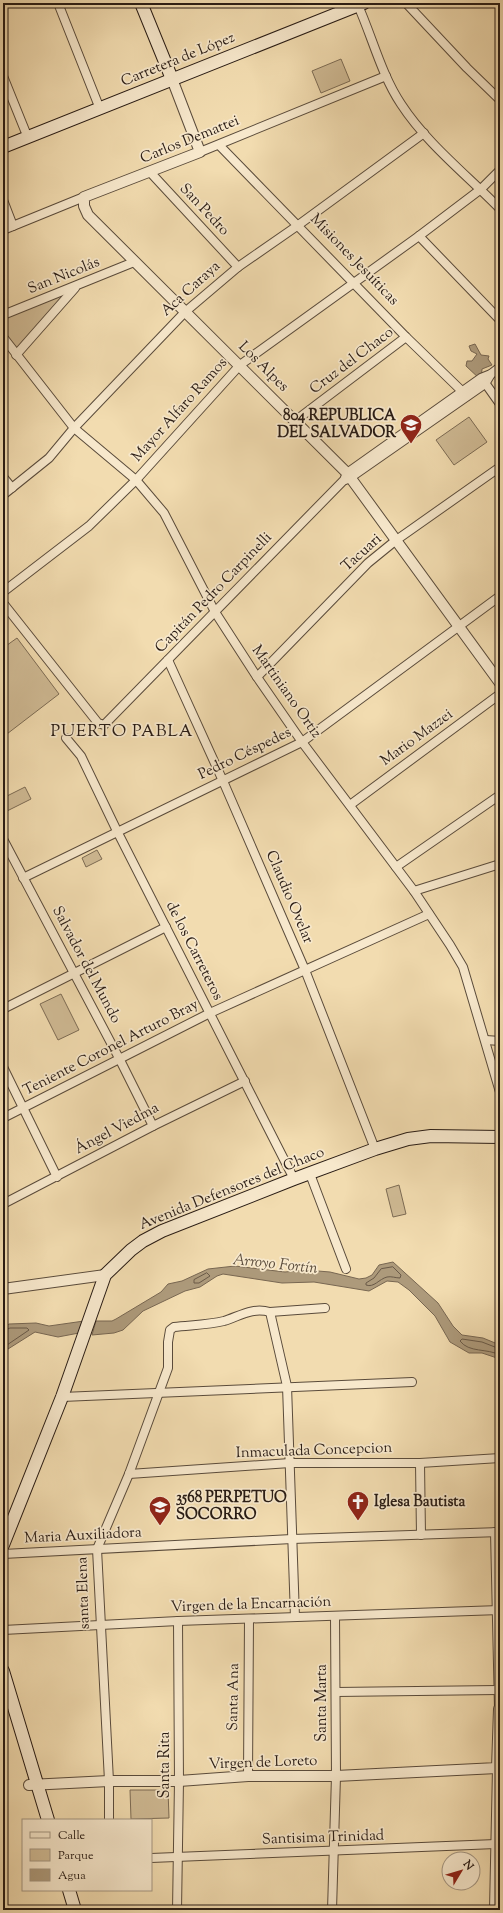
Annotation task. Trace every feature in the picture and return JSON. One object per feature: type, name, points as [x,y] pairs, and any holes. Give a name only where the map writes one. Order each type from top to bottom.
[{"type":"main road","points":[[143,4],[172,79]]},
{"type":"main road","name":"Carretera de López","points":[[3,147],[360,4]]},
{"type":"main road","name":"Avenida Defensores del Chaco","points":[[3,1545],[7,1523],[62,1397],[105,1275],[119,1260],[143,1240],[294,1178],[310,1174],[375,1149],[408,1140],[431,1136],[500,1137]]},
{"type":"main road","points":[[3,1671],[33,1784],[40,1819]]},
{"type":"main road","points":[[3,1696],[33,1784],[48,1819]]},
{"type":"main road","points":[[61,1891],[67,1910]]},
{"type":"main road","points":[[69,1891],[75,1910]]},
{"type":"street","points":[[58,3],[100,109]]},
{"type":"street","points":[[406,3],[467,68],[500,100]]},
{"type":"street","points":[[360,4],[386,76],[401,104],[424,133],[500,209]]},
{"type":"street","points":[[3,76],[28,138]]},
{"type":"street","name":"Carlos Demattei","points":[[3,230],[219,145],[386,76]]},
{"type":"street","points":[[172,79],[200,152]]},
{"type":"street","name":"Aca Caraya","points":[[3,495],[49,458],[74,428],[185,312],[238,267],[297,226],[424,133]]},
{"type":"street","name":"Misiones Jesuíticas","points":[[219,145],[406,337],[465,394]]},
{"type":"street","name":"Mayor Alfaro Ramos","points":[[3,592],[89,526],[136,480],[240,365],[419,236],[481,189],[500,170]]},
{"type":"street","name":"San Pedro","points":[[150,172],[238,267]]},
{"type":"street","name":"Los Alpes","points":[[84,198],[84,206],[88,215],[240,365],[347,477],[500,683]]},
{"type":"street","points":[[3,200],[13,226]]},
{"type":"street","points":[[419,236],[500,320]]},
{"type":"street","name":"San Nicolás","points":[[3,315],[134,262]]},
{"type":"street","points":[[16,355],[77,286]]},
{"type":"street","name":"Martiniano Ortiz","points":[[3,337],[74,428],[136,480],[164,513],[215,612],[257,677],[302,742],[414,891],[450,944],[463,967],[486,1040],[500,1092]]},
{"type":"street","name":"Cruz del Chaco","points":[[295,421],[406,337]]},
{"type":"street","name":"Capitán Pedro Carpinelli","points":[[3,603],[98,723],[104,725],[347,477],[465,394],[500,367]]},
{"type":"street","points":[[483,381],[500,404]]},
{"type":"street","name":"Tacuari","points":[[257,677],[368,563],[395,541],[500,466]]},
{"type":"street","points":[[3,477],[12,488]]},
{"type":"street","name":"Pedro Céspedes","points":[[23,878],[302,742],[500,596]]},
{"type":"street","name":"Claudio Ovelar","points":[[168,660],[223,780],[305,970],[375,1149]]},
{"type":"street","name":"Mario Mazzei","points":[[350,805],[500,694]]},
{"type":"street","name":"de los Carreteros","points":[[66,738],[81,756],[117,831],[294,1178]]},
{"type":"street","points":[[396,867],[500,795]]},
{"type":"street","name":"Salvador del Mundo","points":[[3,839],[75,973],[153,1126]]},
{"type":"street","points":[[414,891],[500,864]]},
{"type":"street","name":"Teniente Coronel Arturo Bray","points":[[3,1118],[120,1060],[210,1012],[429,914]]},
{"type":"street","points":[[3,1009],[166,927]]},
{"type":"street","points":[[486,1040],[500,1041]]},
{"type":"street","points":[[3,1067],[57,1177]]},
{"type":"street","name":"Ángel Viedma","points":[[3,1204],[153,1126],[244,1081]]},
{"type":"street","points":[[310,1174],[346,1269]]},
{"type":"street","points":[[3,1289],[105,1275]]},
{"type":"street","points":[[295,1617],[287,1386],[270,1312],[325,1308]]},
{"type":"street","name":"santa Elena","points":[[109,1819],[109,1781],[96,1549],[129,1474],[170,1362],[168,1342],[170,1330],[174,1327],[225,1321],[247,1312],[263,1310],[270,1312]]},
{"type":"street","points":[[62,1397],[287,1386],[412,1382]]},
{"type":"street","name":"Inmaculada Concepcion","points":[[129,1474],[290,1463],[420,1463],[500,1458]]},
{"type":"street","points":[[420,1463],[421,1535]]},
{"type":"street","points":[[494,1910],[499,1710],[497,1532]]},
{"type":"street","name":"Maria Auxiliadora","points":[[3,1554],[292,1539],[497,1532]]},
{"type":"street","name":"Virgen de la Encarnación","points":[[3,1630],[249,1618],[498,1610]]},
{"type":"street","name":"Santa Marta","points":[[332,1910],[336,1776],[335,1616]]},
{"type":"street","name":"Santa Ana","points":[[248,1776],[249,1618]]},
{"type":"street","name":"Santa Rita","points":[[177,1910],[179,1781],[178,1621]]},
{"type":"street","points":[[336,1692],[498,1690]]},
{"type":"street","name":"Virgen de Loreto","points":[[33,1784],[109,1781],[179,1781],[248,1776],[336,1776],[497,1768]]},
{"type":"street","name":"Santisima Trinidad","points":[[152,1858],[496,1844]]},
{"type":"green space","points":[[341,59],[350,81],[321,93],[312,71]]},
{"type":"green space","points":[[74,288],[16,354],[3,335],[3,316]]},
{"type":"green space","points":[[469,417],[487,442],[454,465],[436,440]]},
{"type":"green space","points":[[17,638],[59,694],[3,737],[3,648]]},
{"type":"green space","points":[[25,787],[31,799],[3,813],[3,798]]},
{"type":"green space","points":[[97,850],[102,859],[86,867],[82,858]]},
{"type":"green space","points":[[61,994],[79,1030],[58,1040],[40,1004]]},
{"type":"green space","points":[[399,1185],[406,1214],[393,1217],[386,1189]]},
{"type":"green space","points":[[130,1790],[168,1790],[169,1818],[131,1819]]},
{"type":"water","points":[[475,344],[481,355],[489,356],[488,359],[492,365],[482,369],[481,380],[466,366],[467,361],[472,361],[477,354],[471,351],[469,346]]},
{"type":"water","points":[[393,1262],[438,1303],[453,1326],[462,1335],[483,1338],[500,1345],[500,1359],[482,1353],[469,1353],[450,1342],[435,1316],[409,1290],[398,1282],[387,1281],[369,1291],[314,1282],[282,1283],[223,1274],[217,1276],[200,1287],[185,1291],[143,1311],[123,1330],[114,1333],[92,1335],[96,1321],[112,1321],[161,1292],[168,1284],[182,1281],[208,1269],[235,1266],[285,1272],[306,1270],[330,1272],[359,1279],[372,1275],[379,1265]]},
{"type":"water","points":[[84,1321],[79,1333],[58,1337],[35,1332],[8,1349],[3,1349],[3,1328],[9,1324],[36,1323],[49,1326]]},
{"type":"place","name":"804 REPUBLICA DEL SALVADOR","points":[[411,444]]},
{"type":"place","name":"Iglesa Bautista","points":[[358,1522]]},
{"type":"place","name":"3568 PERPETUO SOCORRO","points":[[160,1526]]},
{"type":"district","name":"PUERTO PABLA","points":[[122,732]]},
{"type":"water label","name":"Arroyo Fortín","points":[[275,1265]]}]
